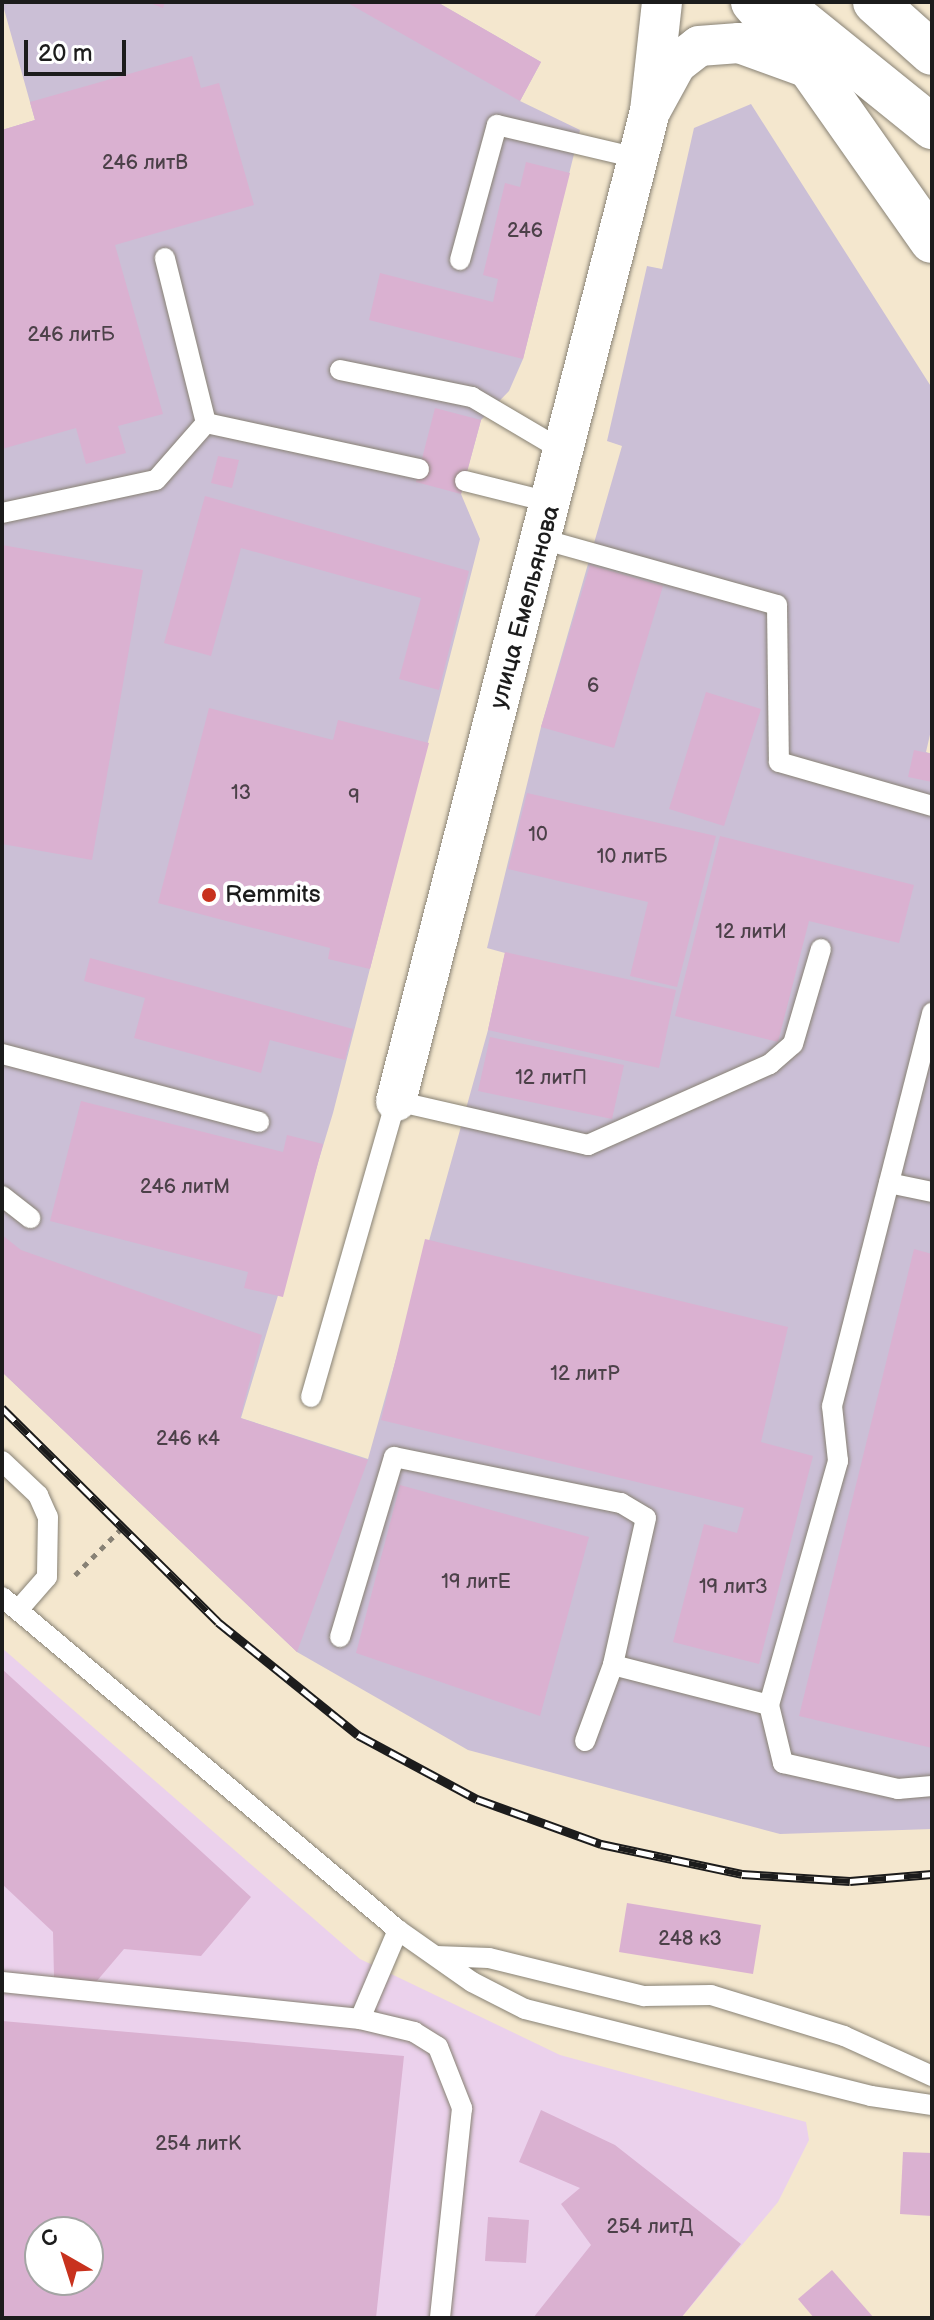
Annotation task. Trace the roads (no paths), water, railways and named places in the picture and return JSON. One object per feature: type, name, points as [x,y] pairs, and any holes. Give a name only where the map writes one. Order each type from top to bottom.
[{"type":"main road","points":[[753,2],[811,69],[932,241]]},
{"type":"main road","points":[[778,2],[932,127]]},
{"type":"main road","points":[[875,2],[932,53]]},
{"type":"street","name":"улица Емельянова","points":[[396,1101],[548,521],[650,111],[662,2]]},
{"type":"street","name":"улица Емельянова","points":[[650,111],[676,64],[699,46],[739,43],[811,69]]},
{"type":"lane","points":[[460,260],[497,125],[638,158]]},
{"type":"lane","points":[[165,258],[206,423]]},
{"type":"lane","points":[[340,370],[472,397],[565,452]]},
{"type":"lane","points":[[206,423],[419,469]]},
{"type":"lane","points":[[2,513],[156,480],[206,423]]},
{"type":"lane","points":[[465,481],[548,521],[777,605],[779,762],[932,806]]},
{"type":"lane","points":[[311,1397],[396,1101],[588,1145],[782,1054],[793,1044],[821,949]]},
{"type":"lane","points":[[932,1013],[832,1406],[838,1461],[769,1705],[783,1763],[898,1789],[932,1786]]},
{"type":"lane","points":[[2,1054],[259,1122]]},
{"type":"lane","points":[[889,1183],[932,1192]]},
{"type":"lane","points":[[2,1196],[30,1218]]},
{"type":"lane","points":[[340,1637],[394,1457],[621,1503],[646,1518],[613,1665],[585,1741]]},
{"type":"lane","points":[[2,1461],[38,1495],[48,1517],[47,1577],[19,1609]]},
{"type":"lane","points":[[2,1597],[398,1930],[525,2009],[871,2096],[932,2105]]},
{"type":"lane","points":[[613,1665],[769,1705]]},
{"type":"lane","points":[[360,2019],[398,1930]]},
{"type":"lane","points":[[436,1956],[489,1958],[644,1996],[711,1995],[819,2027],[932,2076]]},
{"type":"lane","points":[[2,1982],[360,2019],[414,2032],[438,2047],[455,2076],[462,2108],[440,2318]]},
{"type":"railway","points":[[2,1408],[218,1622],[358,1735],[477,1799],[601,1844],[742,1874],[850,1881],[932,1874]]},
{"type":"place","name":"Remmits","points":[[209,895]]}]
